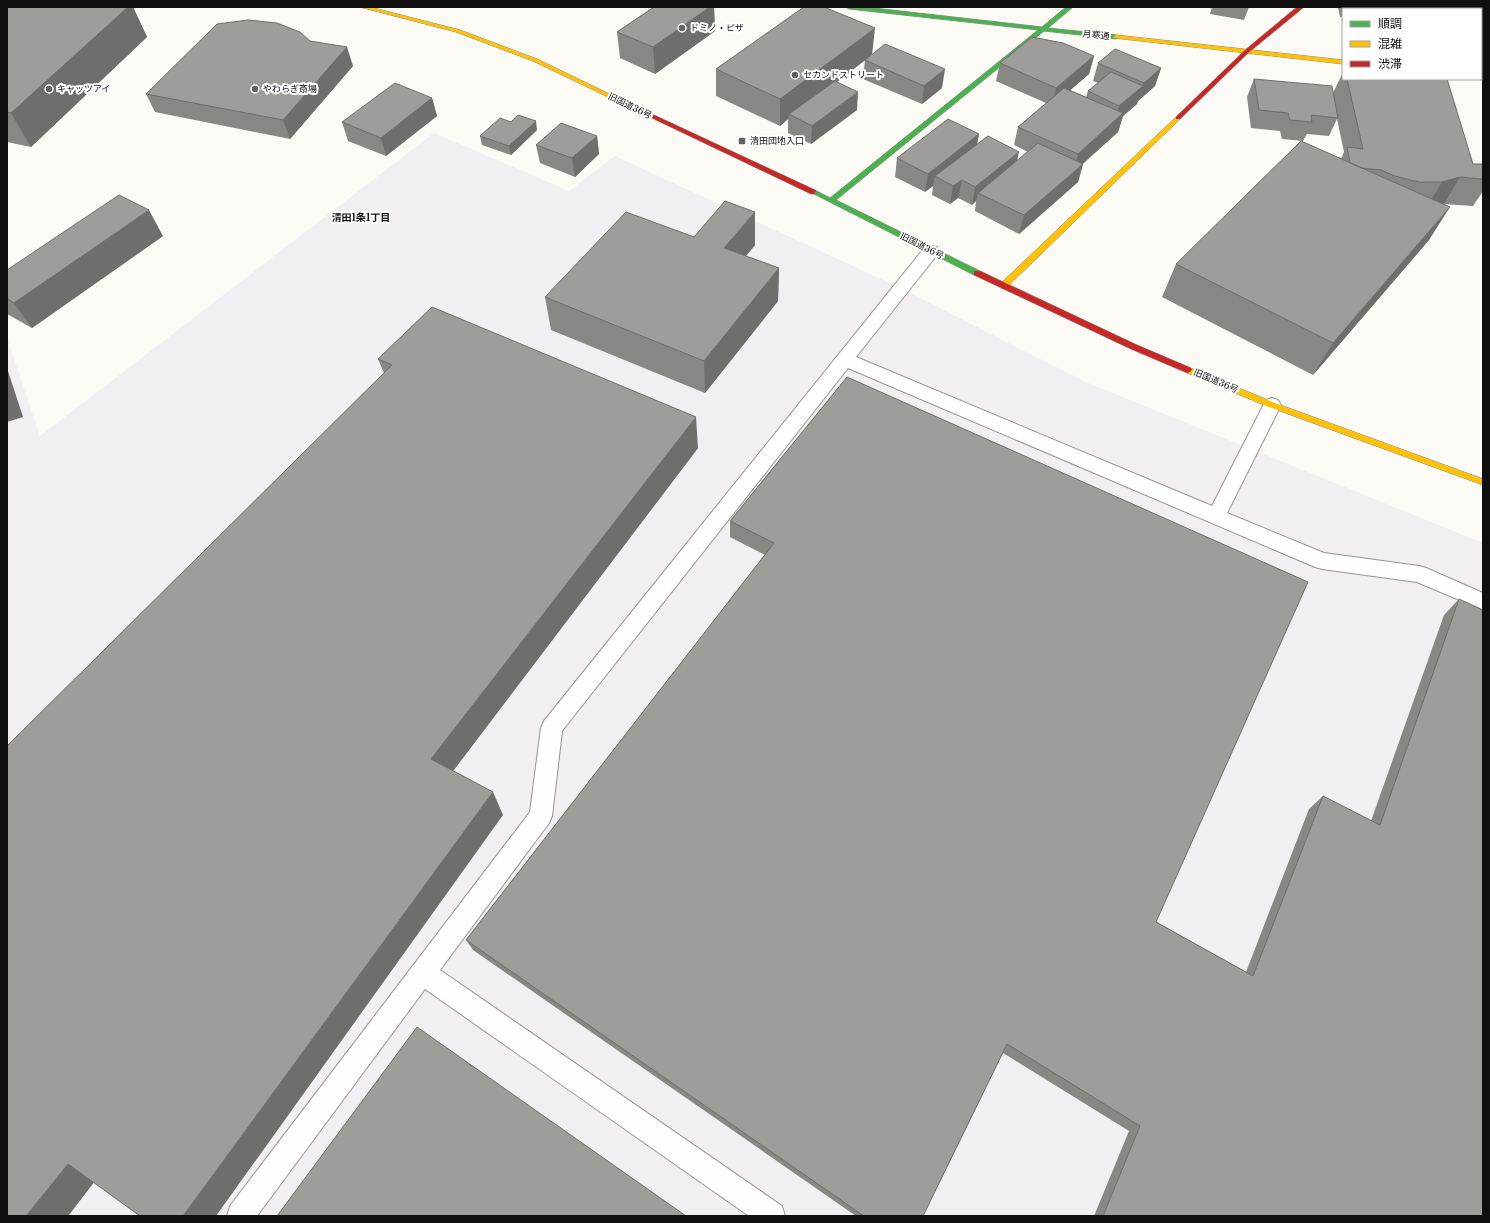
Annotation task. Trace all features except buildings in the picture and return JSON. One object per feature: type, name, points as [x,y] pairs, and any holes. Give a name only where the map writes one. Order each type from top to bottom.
[{"type":"main road","name":"旧国道36号","points":[[363,7],[458,31],[535,60],[768,172],[832,200],[931,251],[1134,347],[1272,405],[1483,482]]},
{"type":"main road","name":"月寒通","points":[[849,7],[1342,62]]},
{"type":"main road","points":[[832,200],[1070,7]]},
{"type":"main road","points":[[1003,286],[1246,52],[1301,7]]},
{"type":"lane","points":[[240,1216],[541,816],[552,728],[931,251]]},
{"type":"lane","points":[[844,359],[1322,561],[1419,574],[1483,602]]},
{"type":"lane","points":[[1216,516],[1272,405]]},
{"type":"lane","points":[[423,973],[772,1216]]},
{"type":"shaded area","points":[[434,133],[569,191],[615,156],[896,286],[1088,383],[1483,543],[1483,1216],[7,1216],[7,338],[40,436]]},
{"type":"traffic: fast","points":[[849,7],[1116,37]]},
{"type":"traffic: fast","points":[[832,200],[1070,7]]},
{"type":"traffic: fast","points":[[813,192],[977,273]]},
{"type":"traffic: slow","points":[[363,7],[458,31],[535,60],[654,117]]},
{"type":"traffic: slow","points":[[1116,37],[1342,62]]},
{"type":"traffic: slow","points":[[1003,286],[1178,118]]},
{"type":"traffic: slow","points":[[1188,370],[1272,405],[1483,482]]},
{"type":"traffic: jam","points":[[1178,118],[1246,52],[1301,7]]},
{"type":"traffic: jam","points":[[654,117],[813,192]]},
{"type":"traffic: jam","points":[[977,273],[1134,347],[1188,370]]},
{"type":"place","name":"ドミノ・ピザ","points":[[682,28]]},
{"type":"place","name":"セカンドストリート","points":[[795,75]]},
{"type":"place","name":"キャッツアイ","points":[[49,89]]},
{"type":"place","name":"やわらぎ斎場","points":[[255,89]]},
{"type":"place","name":"清田団地入口","points":[[742,141]]},
{"type":"district","name":"清田1条1丁目","points":[[361,217]]}]
